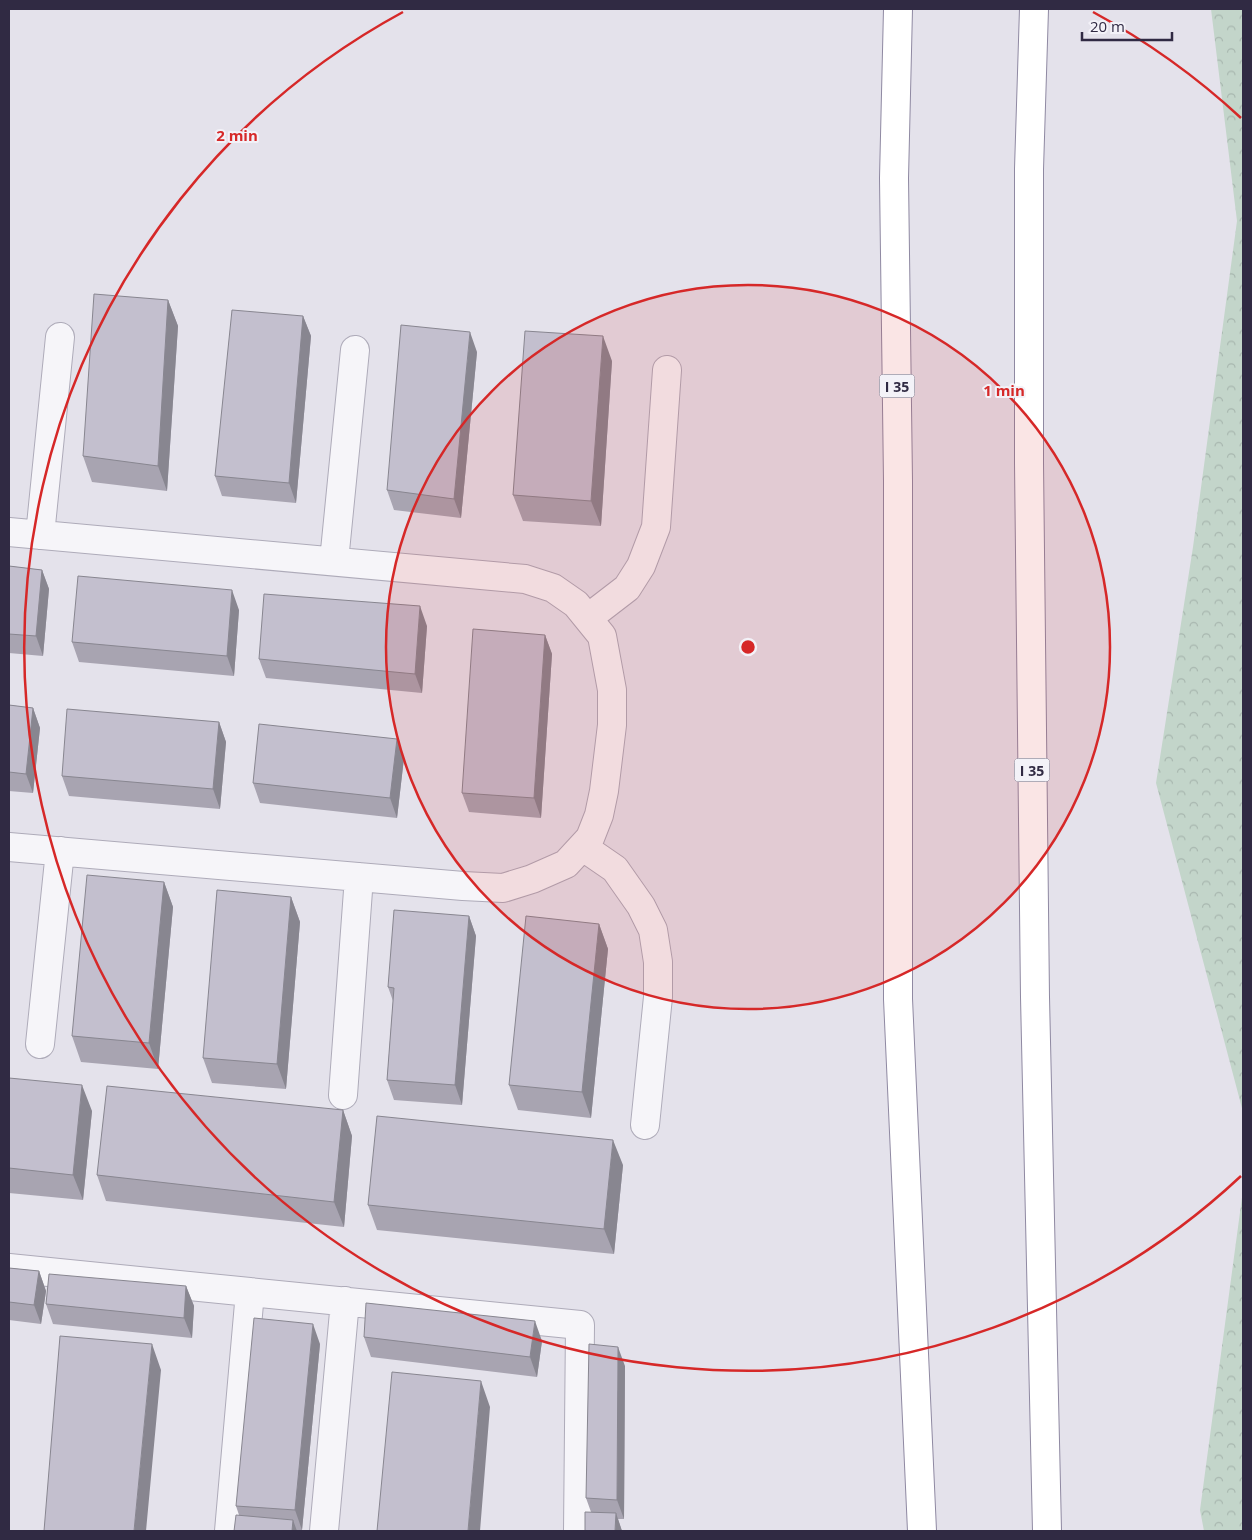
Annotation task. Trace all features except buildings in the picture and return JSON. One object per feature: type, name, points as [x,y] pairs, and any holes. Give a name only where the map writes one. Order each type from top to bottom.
[{"type":"highway","name":"I 35","points":[[898,9],[894,178],[898,490],[898,999],[920,1525]]},
{"type":"highway","name":"I 35","points":[[1034,9],[1029,169],[1028,463],[1035,998],[1047,1531]]},
{"type":"lane","points":[[40,534],[60,337]]},
{"type":"lane","points":[[334,561],[355,350]]},
{"type":"lane","points":[[588,618],[627,588],[641,566],[656,528],[667,370]]},
{"type":"lane","points":[[9,532],[525,579],[553,588],[576,604],[588,618],[602,636],[612,690],[612,725],[606,782],[599,815],[590,838],[566,864],[532,879],[503,888],[9,847]]},
{"type":"lane","points":[[583,847],[615,868],[641,906],[653,930],[658,962],[658,997],[644,1125]]},
{"type":"lane","points":[[40,1044],[60,851]]},
{"type":"lane","points":[[343,1095],[359,877]]},
{"type":"lane","points":[[9,1268],[580,1325],[578,1531]]},
{"type":"lane","points":[[229,1531],[250,1292]]},
{"type":"lane","points":[[324,1531],[345,1301]]},
{"type":"green space","points":[[1211,9],[1243,9],[1243,1112],[1156,783],[1193,547],[1237,221]]},
{"type":"green space","points":[[1243,1190],[1243,1531],[1204,1531],[1200,1510]]}]
